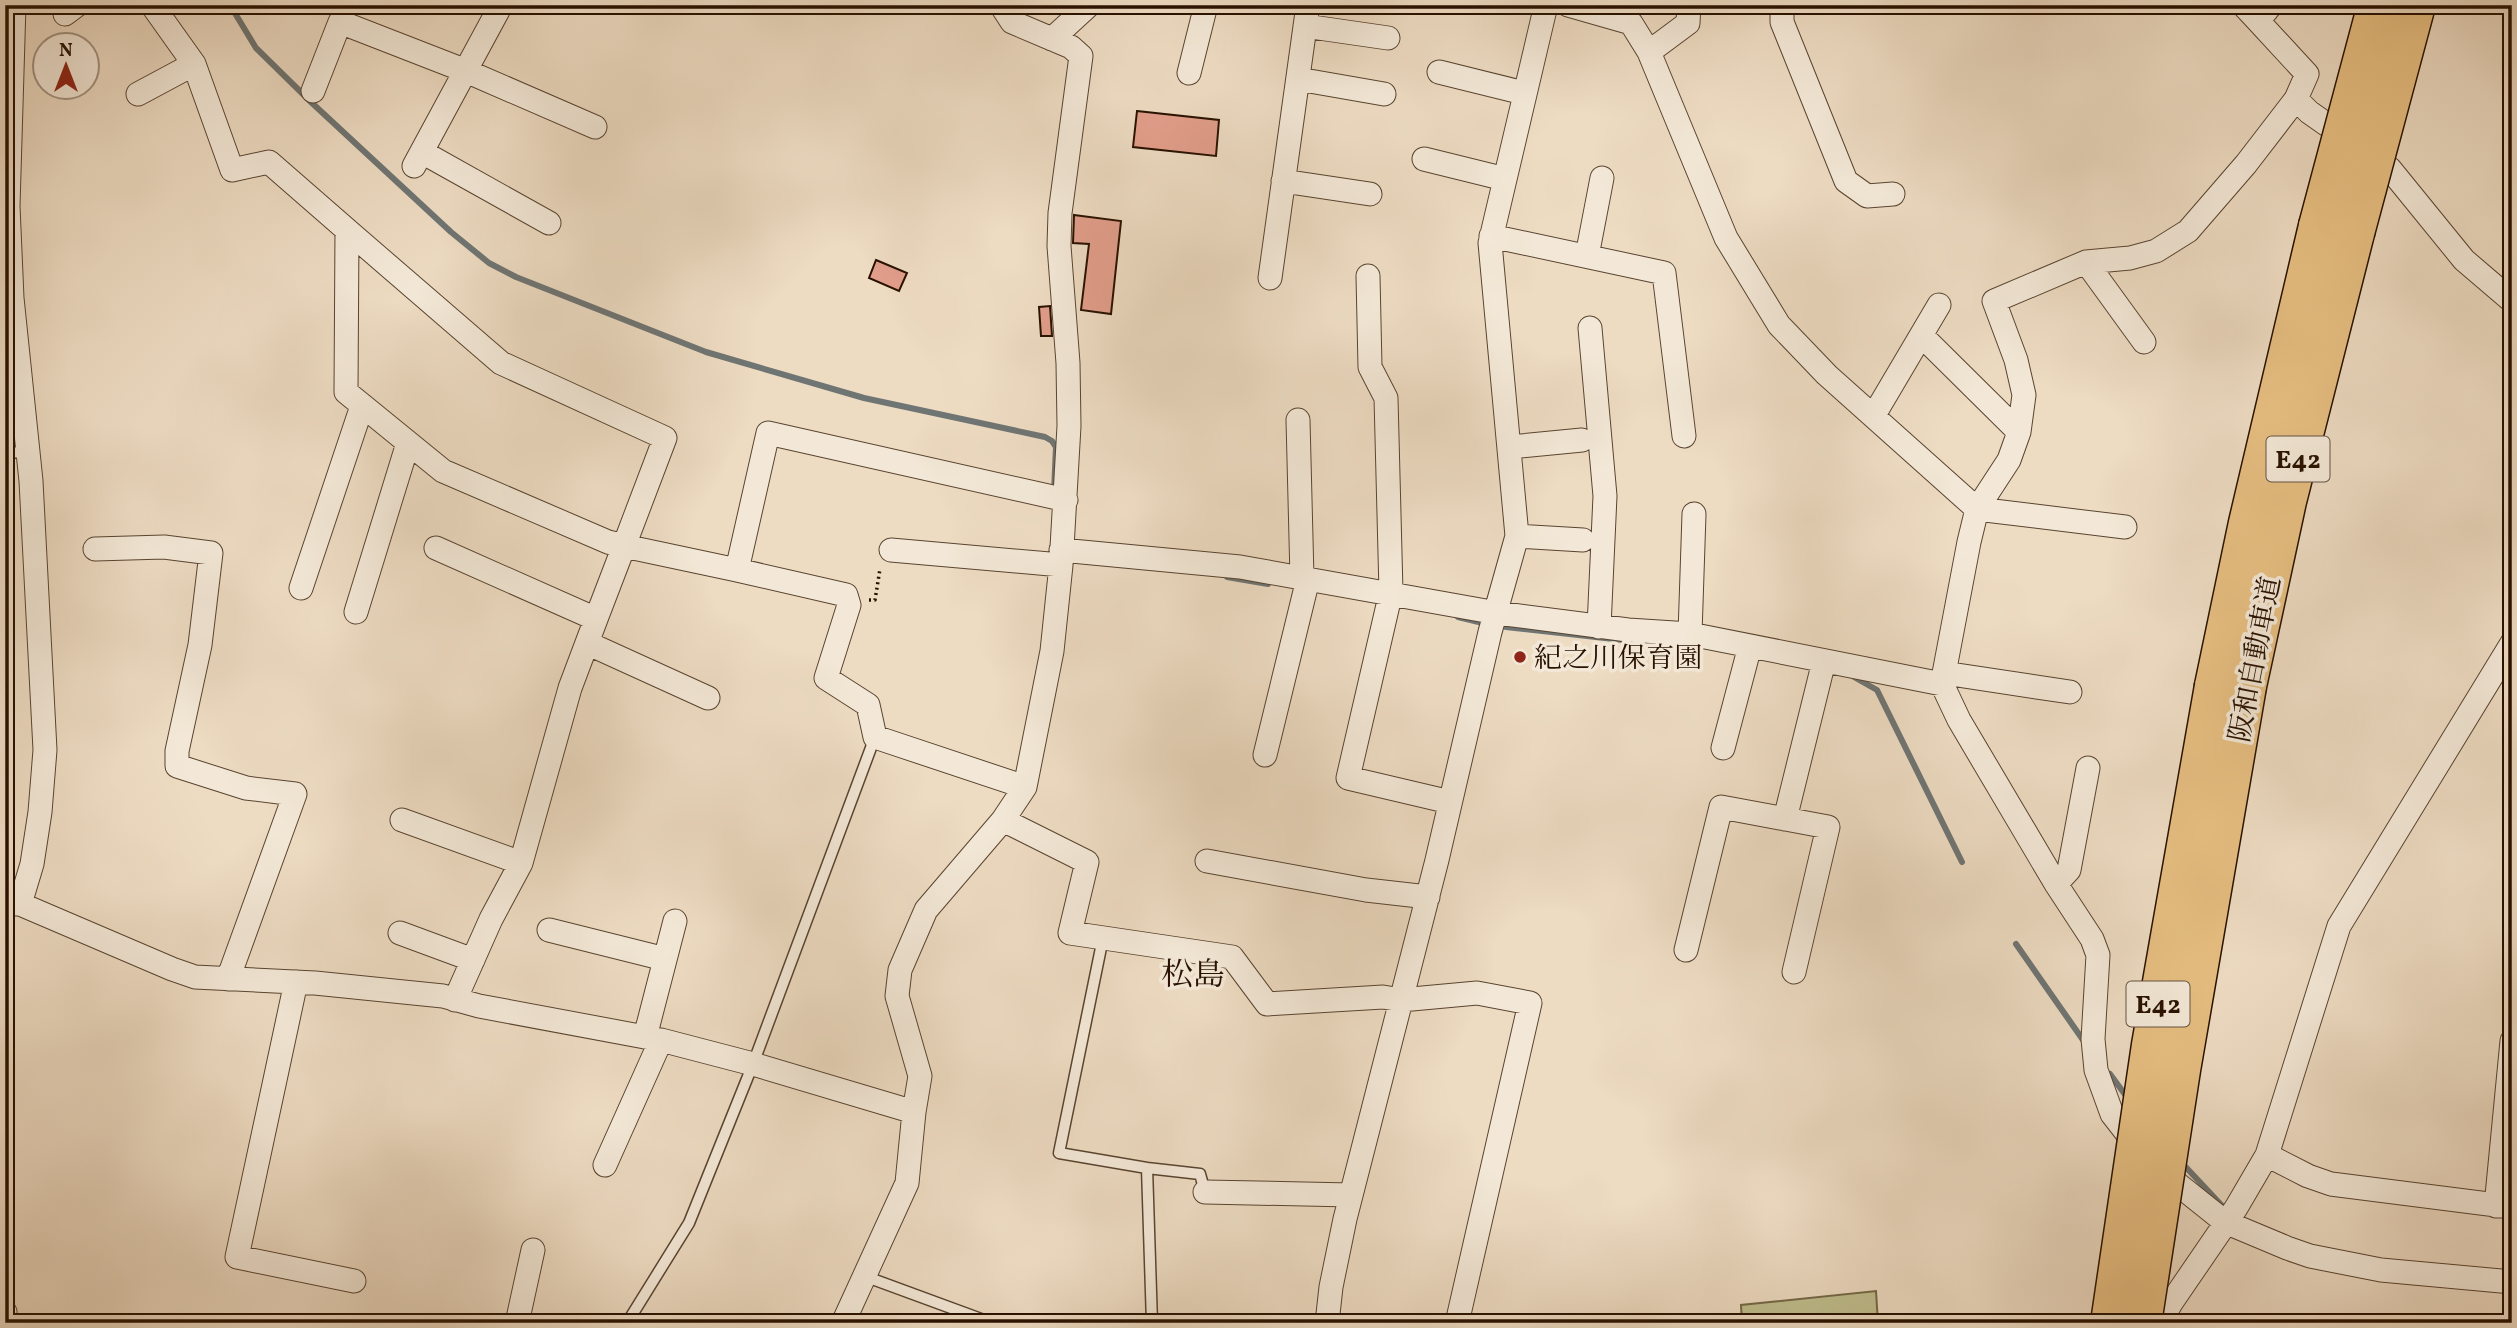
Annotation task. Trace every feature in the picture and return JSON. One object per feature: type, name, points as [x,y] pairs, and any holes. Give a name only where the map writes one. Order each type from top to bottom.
[{"type":"highway","name":"阪和自動車道","points":[[2110,1323],[2151,1045],[2230,686],[2290,488],[2377,5]]},
{"type":"highway","name":"阪和自動車道","points":[[2336,230],[2416,5]]},
{"type":"highway","name":"阪和自動車道","points":[[2142,1323],[2182,1069],[2230,686]]},
{"type":"street","points":[[14,5],[8,206],[12,298],[28,453],[45,750],[32,864],[12,904],[195,977],[296,982],[443,996],[653,1038],[753,1064],[914,1112]]},
{"type":"street","points":[[152,5],[194,64],[232,170],[269,162],[501,363],[665,438],[570,688],[521,863],[491,919],[455,1000]]},
{"type":"street","points":[[501,5],[418,159],[549,223]]},
{"type":"street","points":[[845,1322],[906,1183],[920,1076],[897,996],[900,970],[926,911],[1003,820],[1025,787],[1052,651],[1061,557],[1057,499],[1069,388],[1059,235],[1081,56],[1071,47],[1012,22],[1001,5]]},
{"type":"street","points":[[1052,39],[1089,5]]},
{"type":"street","points":[[1189,73],[1206,5]]},
{"type":"street","points":[[1327,1323],[1331,1287],[1351,1195],[1428,897],[1490,632],[1517,537],[1491,236],[1546,5]]},
{"type":"street","points":[[1568,5],[1631,23],[1649,52],[1726,238],[1779,325],[1826,375],[1977,509],[2125,527]]},
{"type":"street","points":[[1649,52],[1688,23],[1689,5]]},
{"type":"street","points":[[1782,5],[1782,22],[1846,181],[1867,196],[1893,194]]},
{"type":"street","points":[[2257,10],[2307,74],[2296,99],[2188,231],[2156,251],[2130,258],[2086,262],[1994,301],[2024,395],[2019,432],[2009,460],[1977,509],[1942,679],[1959,720],[2056,884],[2092,939],[2098,955],[2093,1039],[2096,1070],[2112,1114],[2126,1132],[2175,1182],[2287,1248],[2345,1264],[2381,1270],[2512,1282]]},
{"type":"street","points":[[1270,278],[1306,16],[1388,38]]},
{"type":"street","points":[[313,90],[340,22],[466,71],[595,127]]},
{"type":"street","points":[[138,94],[194,64]]},
{"type":"street","points":[[1439,72],[1524,93]]},
{"type":"street","points":[[1298,79],[1384,94]]},
{"type":"street","points":[[2296,99],[2309,112],[2390,169],[2464,260],[2512,301]]},
{"type":"street","points":[[1424,159],[1505,179]]},
{"type":"street","points":[[1587,256],[1602,178]]},
{"type":"street","points":[[1283,181],[1370,194]]},
{"type":"street","points":[[347,230],[346,393],[443,471],[608,542],[846,595],[849,605],[826,678],[868,705],[875,737],[1025,787]]},
{"type":"street","points":[[1491,236],[1664,273],[1685,436]]},
{"type":"street","points":[[2086,262],[2144,342]]},
{"type":"street","points":[[1368,276],[1370,367],[1386,398],[1389,600],[1348,778],[1450,803]]},
{"type":"street","points":[[1874,415],[1939,305]]},
{"type":"street","points":[[1590,328],[1605,496],[1599,627]]},
{"type":"street","points":[[1922,336],[2019,432]]},
{"type":"street","points":[[301,588],[362,405]]},
{"type":"street","points":[[1265,755],[1305,584],[1298,420]]},
{"type":"street","points":[[737,570],[768,433],[1057,499]]},
{"type":"street","points":[[1510,447],[1582,440]]},
{"type":"street","points":[[356,612],[408,443]]},
{"type":"street","points":[[1690,634],[1694,514]]},
{"type":"street","points":[[1517,537],[1583,540]]},
{"type":"street","points":[[95,550],[164,547],[211,553],[200,645],[177,751],[177,766],[246,788],[295,794],[228,979]]},
{"type":"street","points":[[436,548],[596,620]]},
{"type":"street","points":[[891,550],[1240,567],[1305,584],[1389,600],[1599,627],[1690,634],[1749,651],[1823,667],[2070,692]]},
{"type":"street","points":[[587,643],[708,698]]},
{"type":"street","points":[[2162,1323],[2171,1303],[2267,1155],[2339,926],[2512,643]]},
{"type":"street","points":[[1723,748],[1749,651]]},
{"type":"street","points":[[1785,819],[1823,667]]},
{"type":"street","points":[[2056,884],[2069,870],[2088,768]]},
{"type":"street","points":[[1686,950],[1721,807],[1828,827],[1794,972]]},
{"type":"street","points":[[402,820],[521,863]]},
{"type":"street","points":[[1003,820],[1087,862],[1070,933],[1232,957],[1268,1004],[1383,997],[1401,1000],[1477,993],[1530,1003],[1457,1323]]},
{"type":"street","points":[[1207,861],[1366,890],[1428,897]]},
{"type":"street","points":[[605,1165],[653,1038],[665,959],[675,921]]},
{"type":"street","points":[[549,930],[665,959]]},
{"type":"street","points":[[400,933],[473,960]]},
{"type":"street","points":[[296,982],[237,1257],[354,1281]]},
{"type":"street","points":[[2267,1155],[2308,1176],[2331,1184],[2504,1206],[2512,1041]]},
{"type":"street","points":[[1205,1192],[1351,1195]]},
{"type":"street","points":[[517,1323],[533,1251]]},
{"type":"street","points":[[5,1312],[6,1323]]},
{"type":"lane","points":[[5,453],[28,453]]},
{"type":"lane","points":[[627,1323],[689,1223],[753,1064],[875,737]]},
{"type":"lane","points":[[1103,938],[1059,1153],[1200,1174],[1205,1192]]},
{"type":"lane","points":[[1147,1168],[1152,1323]]},
{"type":"lane","points":[[863,1276],[992,1323]]},
{"type":"path","points":[[846,595],[876,600],[880,557],[884,549],[891,550]]},
{"type":"shaded area","points":[[1876,1291],[1878,1323],[1742,1323],[1741,1305]]},
{"type":"building","points":[[1137,111],[1219,120],[1216,156],[1133,147]]},
{"type":"building","points":[[1074,215],[1121,221],[1111,314],[1081,310],[1089,244],[1073,243]]},
{"type":"building","points":[[876,260],[907,273],[899,291],[869,278]]},
{"type":"building","points":[[1050,306],[1052,336],[1041,336],[1039,307]]},
{"type":"waterway","points":[[230,5],[256,48],[451,232],[489,263],[516,277],[706,352],[864,398],[1045,437],[1056,447],[1054,492]]},
{"type":"waterway","points":[[1227,577],[1268,584]]},
{"type":"waterway","points":[[1458,617],[1487,624]]},
{"type":"waterway","points":[[1506,627],[1623,640]]},
{"type":"waterway","points":[[1854,677],[1877,690],[1962,862]]},
{"type":"waterway","points":[[2016,944],[2083,1040]]},
{"type":"waterway","points":[[2110,1074],[2129,1100]]},
{"type":"waterway","points":[[2181,1162],[2226,1210]]},
{"type":"place","name":"紀之川保育園","points":[[1520,657]]},
{"type":"district","name":"松島","points":[[1193,974]]}]
